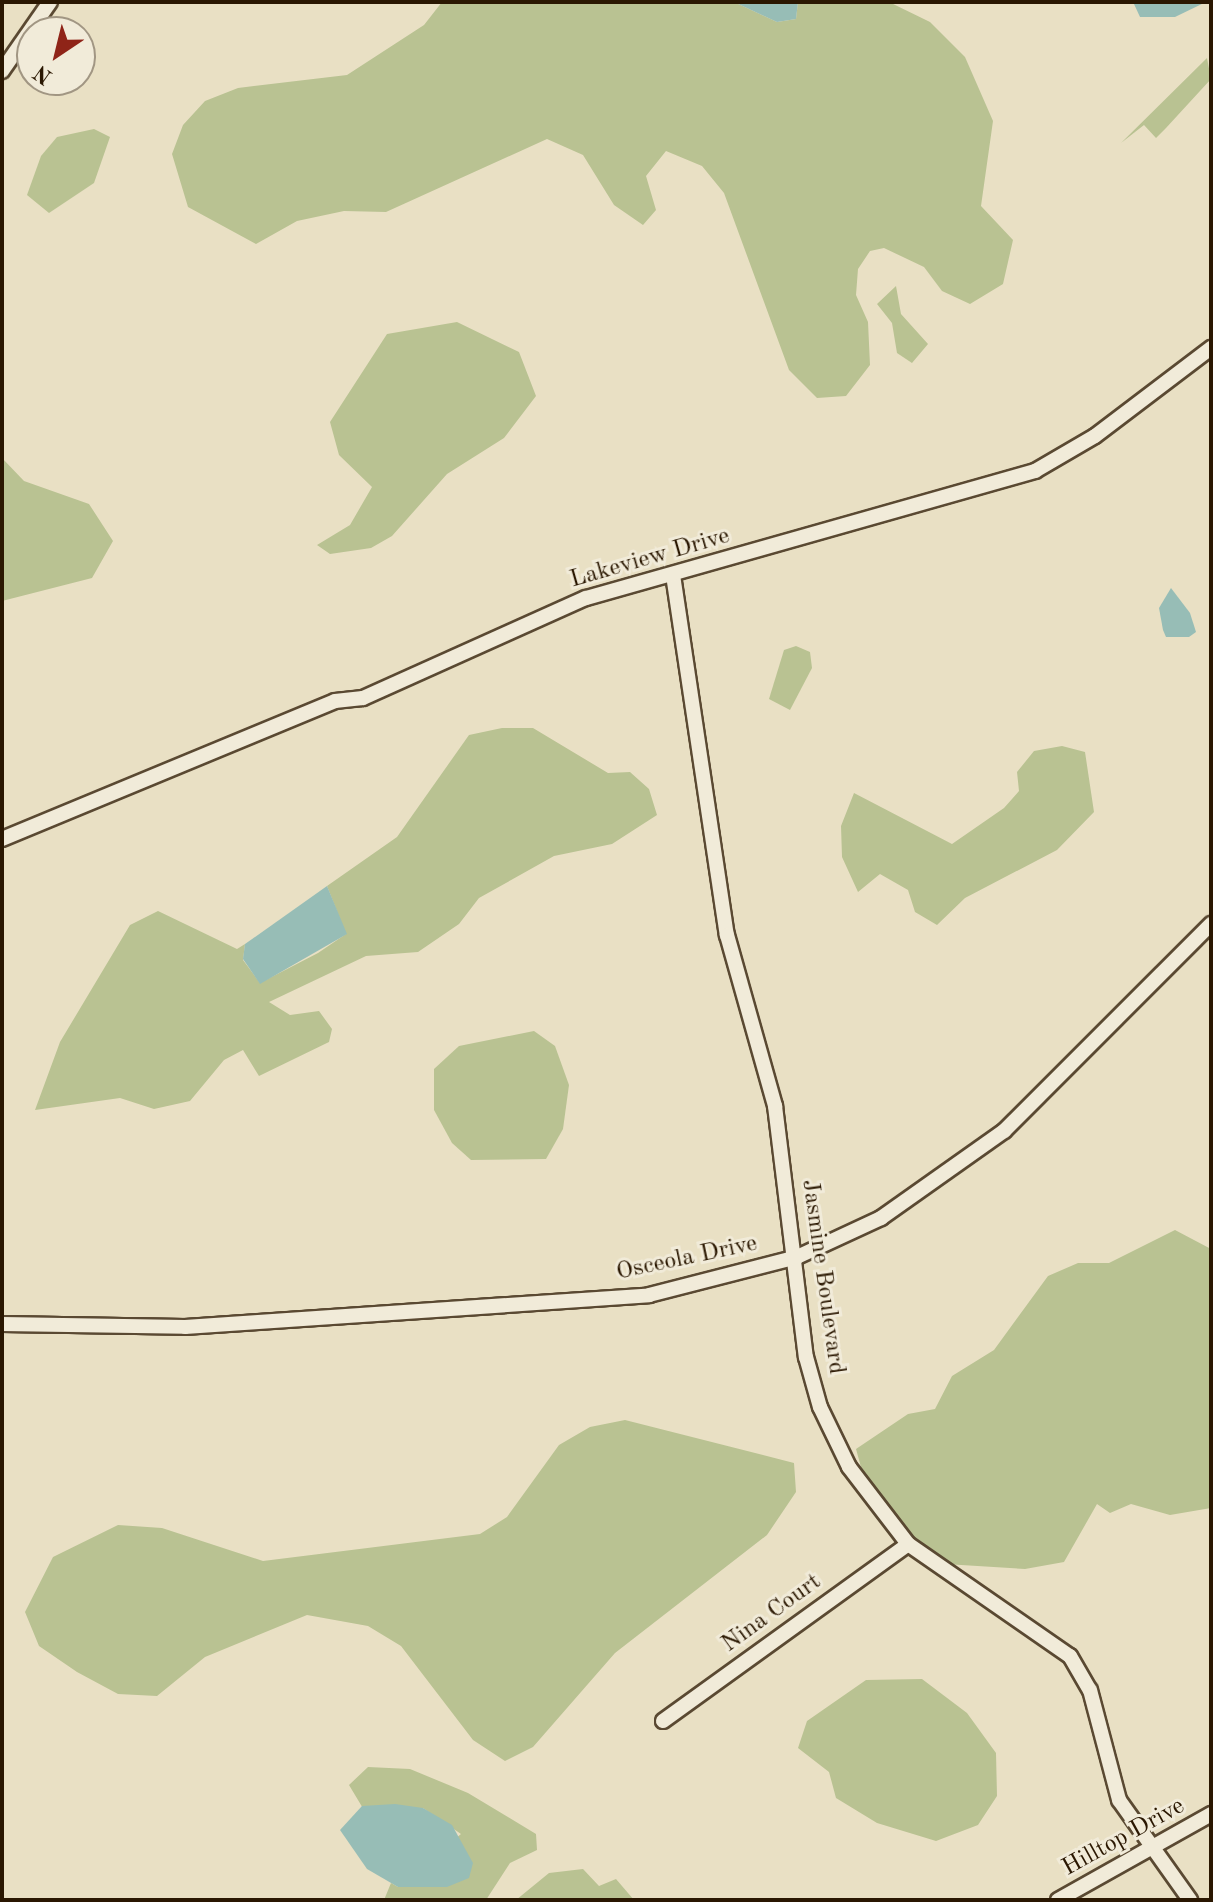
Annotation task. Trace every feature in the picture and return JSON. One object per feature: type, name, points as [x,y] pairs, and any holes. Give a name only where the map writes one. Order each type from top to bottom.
[{"type":"street","points":[[5,62],[50,2]]},
{"type":"street","name":"Lakeview Drive","points":[[2,839],[335,701],[363,698],[586,598],[1035,471],[1095,436],[1211,348]]},
{"type":"street","name":"Jasmine Boulevard","points":[[673,575],[727,935],[775,1106],[797,1257],[806,1357],[820,1407],[849,1467],[908,1544],[1070,1656],[1090,1690],[1119,1800],[1148,1848],[1190,1900]]},
{"type":"street","name":"Osceola Drive","points":[[2,1324],[185,1327],[649,1295],[797,1257],[881,1218],[992,1141],[1211,924]]},
{"type":"street","name":"Nina Court","points":[[663,1721],[908,1544]]},
{"type":"street","name":"Hilltop Drive","points":[[1058,1900],[1211,1814]]},
{"type":"green space","points":[[442,2],[734,2],[777,22],[796,19],[798,2],[889,2],[930,22],[965,57],[993,121],[981,206],[1013,240],[1003,284],[970,304],[942,291],[924,267],[884,248],[870,251],[858,269],[856,295],[868,322],[870,365],[846,396],[817,398],[789,370],[724,193],[702,166],[666,151],[646,176],[656,210],[643,225],[614,205],[583,155],[547,139],[386,212],[344,211],[297,221],[256,244],[188,207],[172,154],[183,125],[205,101],[238,88],[347,75],[424,25]]},
{"type":"green space","points":[[1207,58],[1211,79],[1156,138],[1144,125],[1121,143]]},
{"type":"green space","points":[[94,129],[110,137],[94,183],[49,213],[27,195],[41,156],[57,137]]},
{"type":"green space","points":[[896,286],[901,314],[928,344],[912,363],[897,353],[892,323],[877,304]]},
{"type":"green space","points":[[457,322],[519,352],[536,396],[504,438],[447,474],[392,536],[371,548],[330,554],[317,545],[350,525],[372,487],[339,455],[330,422],[387,334]]},
{"type":"green space","points":[[2,458],[24,481],[89,504],[113,541],[92,578],[2,601]]},
{"type":"green space","points":[[796,646],[810,652],[812,668],[790,710],[769,699],[784,650]]},
{"type":"green space","points":[[502,728],[533,728],[608,773],[630,772],[649,789],[657,815],[612,844],[554,856],[479,898],[459,924],[418,952],[366,956],[269,1002],[290,1015],[319,1011],[332,1029],[329,1042],[259,1076],[243,1050],[224,1060],[190,1101],[154,1109],[120,1098],[35,1110],[60,1042],[130,925],[158,911],[237,949],[245,944],[243,960],[260,983],[318,953],[346,934],[327,886],[397,837],[469,735]]},
{"type":"green space","points":[[1062,746],[1085,752],[1094,812],[1057,850],[965,898],[937,925],[915,912],[908,890],[880,874],[858,892],[842,857],[841,826],[854,793],[952,844],[1004,808],[1019,791],[1017,772],[1034,751]]},
{"type":"green space","points":[[534,1031],[555,1046],[569,1085],[563,1129],[546,1159],[471,1160],[452,1143],[434,1110],[434,1069],[459,1046]]},
{"type":"green space","points":[[1175,1230],[1211,1249],[1211,1508],[1170,1515],[1131,1504],[1110,1513],[1097,1504],[1064,1562],[1025,1569],[945,1564],[912,1539],[864,1478],[856,1449],[908,1414],[935,1409],[952,1376],[994,1350],[1048,1276],[1078,1263],[1109,1263]]},
{"type":"green space","points":[[625,1420],[794,1463],[796,1492],[767,1535],[615,1653],[533,1747],[505,1761],[473,1740],[401,1646],[368,1626],[307,1615],[205,1657],[157,1696],[118,1694],[77,1672],[39,1646],[25,1612],[53,1557],[118,1525],[162,1528],[263,1561],[480,1534],[507,1517],[559,1445],[590,1427]]},
{"type":"green space","points":[[922,1679],[967,1713],[996,1753],[997,1796],[978,1825],[936,1841],[877,1823],[836,1798],[829,1772],[798,1748],[807,1721],[866,1680]]},
{"type":"green space","points":[[368,1767],[410,1769],[468,1793],[536,1834],[537,1850],[510,1863],[486,1900],[384,1900],[391,1883],[398,1887],[461,1834],[423,1808],[364,1810],[349,1785]]},
{"type":"green space","points":[[583,1869],[599,1886],[616,1879],[634,1900],[516,1900],[549,1873]]},
{"type":"water","points":[[734,2],[798,2],[796,19],[777,22]]},
{"type":"water","points":[[1206,2],[1175,17],[1140,17],[1134,4]]},
{"type":"water","points":[[1171,588],[1190,613],[1196,632],[1189,637],[1166,637],[1163,630],[1159,608]]},
{"type":"water","points":[[327,886],[347,934],[260,984],[243,959],[245,944]]},
{"type":"water","points":[[395,1804],[423,1808],[452,1825],[473,1863],[469,1878],[447,1887],[398,1887],[367,1869],[340,1830],[362,1806]]}]
